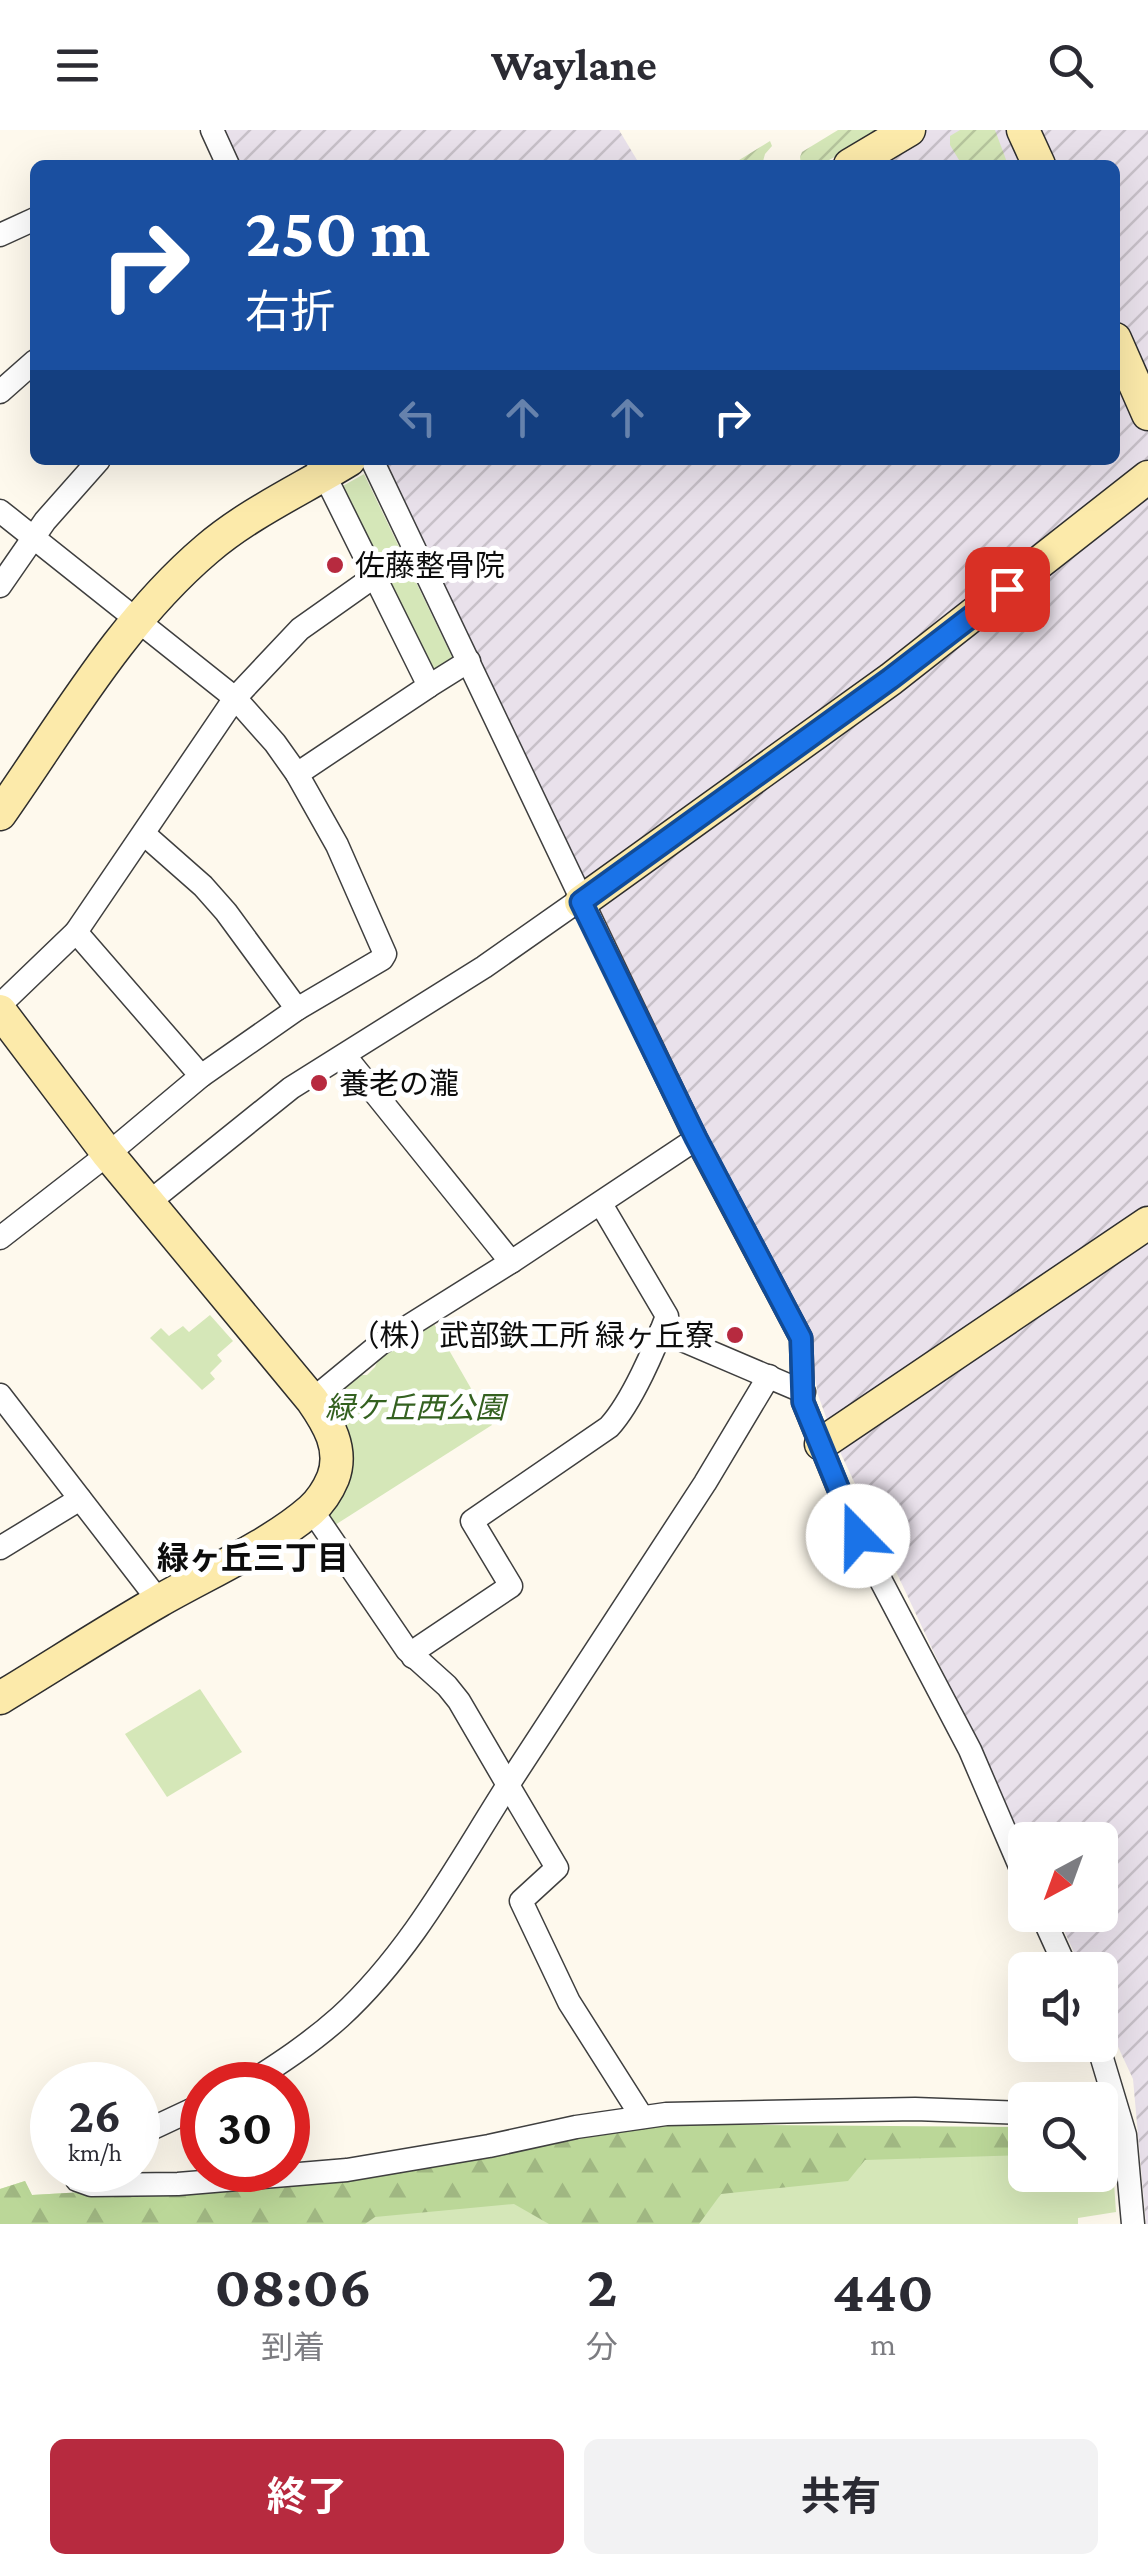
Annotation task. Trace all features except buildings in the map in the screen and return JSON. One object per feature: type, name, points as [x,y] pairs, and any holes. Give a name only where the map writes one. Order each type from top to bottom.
[{"type":"street","points":[[212,130],[226,160]]},
{"type":"street","points":[[858,160],[909,130]]},
{"type":"street","points":[[1023,130],[1037,160]]},
{"type":"street","points":[[0,236],[30,221]]},
{"type":"street","points":[[1120,350],[1148,414]]},
{"type":"street","points":[[0,392],[30,365]]},
{"type":"street","points":[[0,586],[33,537],[95,465]]},
{"type":"street","points":[[0,814],[92,680],[139,620],[204,550],[330,465],[375,576],[429,686]]},
{"type":"street","points":[[374,465],[696,1138],[801,1338],[803,1402],[858,1536],[970,1750],[1008,1838]]},
{"type":"street","points":[[148,1203],[292,1088],[581,902],[890,679],[1148,478]]},
{"type":"street","points":[[0,511],[235,698],[275,743],[298,774],[337,845],[385,954],[201,1076],[8,1232],[0,1206]]},
{"type":"street","points":[[0,1698],[271,1537],[311,1510],[334,1478],[336,1445],[312,1400],[108,1154],[0,1008],[76,932],[235,698],[300,629],[375,576]]},
{"type":"street","points":[[298,774],[469,661]]},
{"type":"street","points":[[144,834],[226,912],[297,1009]]},
{"type":"street","points":[[76,932],[201,1076]]},
{"type":"street","points":[[345,1056],[512,1262]]},
{"type":"street","points":[[312,1400],[380,1344],[512,1262],[696,1138]]},
{"type":"street","points":[[414,1656],[420,1647],[511,1586],[472,1520],[609,1427],[622,1414],[661,1330],[666,1316],[600,1204]]},
{"type":"street","points":[[821,1444],[1148,1223]]},
{"type":"street","points":[[661,1330],[804,1392]]},
{"type":"street","points":[[281,2062],[342,2016],[401,1951],[705,1483],[769,1376]]},
{"type":"street","points":[[0,1395],[159,1601]]},
{"type":"street","points":[[0,1548],[80,1500]]},
{"type":"street","points":[[311,1510],[414,1656],[458,1701],[557,1868],[521,1901],[568,2002],[642,2117]]},
{"type":"street","points":[[160,2184],[347,2170],[642,2117],[915,2108],[1008,2112]]},
{"type":"street","points":[[1118,2126],[1125,2135],[1132,2224]]},
{"type":"shaded area","points":[[221,130],[619,130],[637,160],[235,160]]},
{"type":"shaded area","points":[[923,130],[1148,130],[1148,2224],[1133,2079],[1118,2047],[1118,1952],[1074,1952],[1065,1932],[1118,1932],[1118,1822],[1013,1822],[834,1439],[818,1395],[807,1331],[728,1189],[380,465],[1120,465],[1120,160],[866,160]]},
{"type":"green space","points":[[838,130],[884,130],[829,160],[800,160],[802,152]]},
{"type":"green space","points":[[960,130],[995,130],[1006,160],[959,160],[950,145],[950,136]]},
{"type":"green space","points":[[770,141],[772,146],[763,160],[739,160]]},
{"type":"green space","points":[[364,474],[455,663],[429,673],[341,487]]},
{"type":"green space","points":[[210,1315],[233,1341],[217,1355],[222,1361],[210,1373],[215,1379],[202,1390],[150,1338],[161,1328],[169,1336],[183,1326],[189,1332]]},
{"type":"green space","name":"緑ケ丘西公園","points":[[434,1324],[492,1425],[335,1525],[328,1509],[331,1397],[359,1375],[367,1375],[379,1358]]},
{"type":"green space","points":[[200,1689],[242,1752],[167,1797],[125,1734]]},
{"type":"green space","points":[[644,2124],[1008,2127],[1008,2156],[865,2160],[848,2181],[721,2194],[699,2224],[549,2224],[514,2204],[375,2217],[365,2224],[0,2224],[0,2189],[25,2181],[32,2195],[160,2192],[160,2188],[180,2186],[180,2192],[310,2192],[310,2179],[344,2177]]},
{"type":"green space","points":[[1008,2128],[1008,2192],[1115,2192],[1116,2212],[1078,2218],[1078,2224],[0,2224],[0,2189],[25,2181],[32,2195],[160,2192],[160,2188],[180,2186],[180,2192],[310,2192],[310,2179]]},
{"type":"place","name":"佐藤整骨院","points":[[335,565]]},
{"type":"place","name":"養老の瀧","points":[[319,1083]]},
{"type":"place","name":"（株）武部鉄工所 緑ヶ丘寮","points":[[735,1335]]},
{"type":"district","name":"緑ヶ丘三丁目","points":[[253,1558]]},
{"type":"route","points":[[858,1536],[803,1402],[801,1338],[696,1138],[581,902],[890,679],[1007,589]]}]
